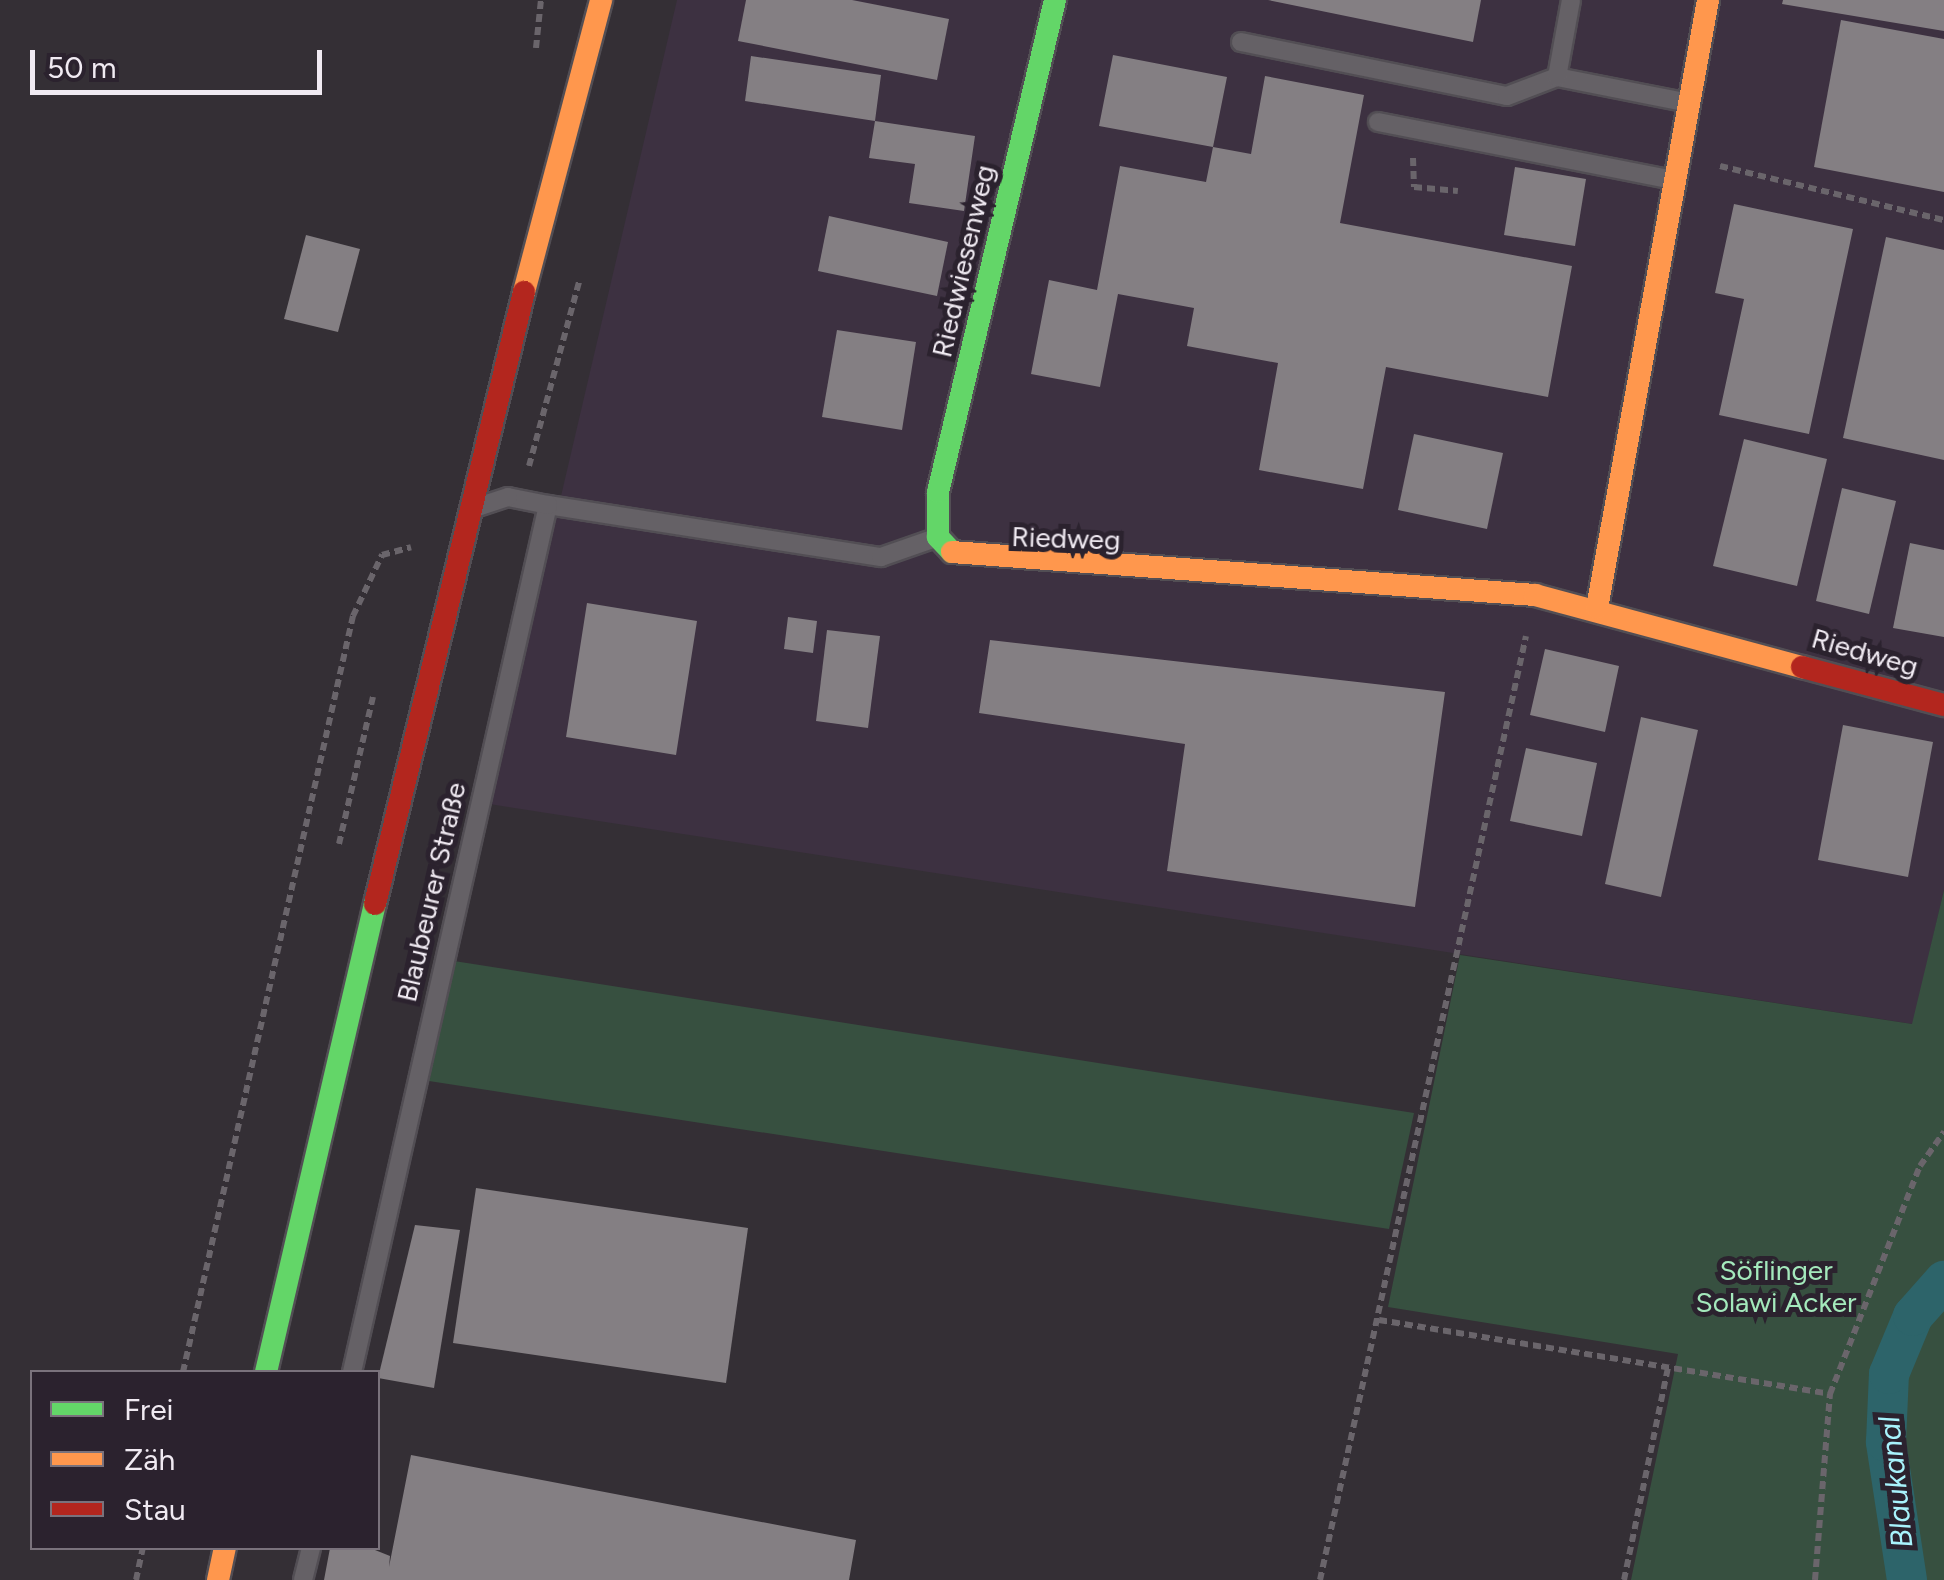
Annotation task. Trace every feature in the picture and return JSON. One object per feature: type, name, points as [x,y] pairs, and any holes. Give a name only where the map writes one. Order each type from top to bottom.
[{"type":"street","name":"Blaubeurer Straße","points":[[266,1370],[467,511],[601,0]]},
{"type":"street","name":"Riedwiesenweg","points":[[938,536],[938,492],[1055,0]]},
{"type":"street","points":[[1597,608],[1708,0]]},
{"type":"street","name":"Riedweg","points":[[938,536],[957,558],[988,565],[1535,596],[1597,608],[1944,705]]},
{"type":"street","points":[[218,1580],[225,1550]]},
{"type":"lane","points":[[1557,78],[1571,0]]},
{"type":"lane","points":[[1241,42],[1507,96],[1557,78],[1690,104]]},
{"type":"lane","points":[[1378,122],[1677,168]]},
{"type":"lane","points":[[467,511],[508,497],[881,557],[938,536]]},
{"type":"lane","name":"Blaubeurer Straße","points":[[352,1370],[548,506]]},
{"type":"lane","points":[[303,1580],[310,1550]]},
{"type":"path","points":[[1399,147],[1416,166],[1414,187],[1458,191]]},
{"type":"path","points":[[1677,168],[1944,220]]},
{"type":"path","points":[[183,1370],[353,616],[382,555],[461,538]]},
{"type":"path","points":[[1320,1580],[1535,596]]},
{"type":"path","points":[[1816,1580],[1830,1394],[1920,1166],[1944,1132]]},
{"type":"path","points":[[1379,1320],[1830,1394]]},
{"type":"path","points":[[1624,1580],[1668,1367]]},
{"type":"path","points":[[136,1580],[143,1550]]},
{"type":"shaded area","points":[[677,0],[1944,0],[1944,890],[1913,1024],[489,804]]},
{"type":"green space","name":"Söflinger Solawi Acker","points":[[1944,890],[1944,1580],[1631,1580],[1678,1354],[1388,1307],[1460,955],[1912,1024]]},
{"type":"green space","points":[[454,961],[1414,1113],[1389,1229],[429,1081]]},
{"type":"building","points":[[746,0],[852,0],[949,19],[937,80],[738,41]]},
{"type":"building","points":[[1268,0],[1481,0],[1473,42]]},
{"type":"building","points":[[1783,0],[1944,0],[1944,31],[1782,4]]},
{"type":"building","points":[[1841,20],[1944,39],[1944,192],[1814,167]]},
{"type":"building","points":[[1113,55],[1227,77],[1213,147],[1099,126]]},
{"type":"building","points":[[751,56],[881,75],[875,121],[745,101]]},
{"type":"building","points":[[1265,76],[1364,95],[1340,223],[1572,266],[1548,397],[1386,367],[1363,489],[1259,470],[1278,363],[1187,346],[1194,308],[1118,294],[1100,387],[1031,374],[1049,280],[1097,290],[1120,166],[1206,182],[1213,147],[1251,154]]},
{"type":"building","points":[[875,121],[975,136],[964,211],[909,203],[915,164],[869,158]]},
{"type":"building","points":[[1515,167],[1586,179],[1575,246],[1504,235]]},
{"type":"building","points":[[1734,204],[1853,229],[1809,434],[1719,415],[1744,299],[1715,293]]},
{"type":"building","points":[[829,216],[948,242],[937,296],[818,271]]},
{"type":"building","points":[[306,235],[360,249],[338,332],[284,319]]},
{"type":"building","points":[[1886,237],[1944,250],[1944,460],[1843,438]]},
{"type":"building","points":[[837,330],[916,342],[902,430],[822,417]]},
{"type":"building","points":[[1414,434],[1503,453],[1487,529],[1398,510]]},
{"type":"building","points":[[1744,439],[1827,459],[1797,586],[1713,566]]},
{"type":"building","points":[[1842,488],[1896,501],[1869,614],[1816,601]]},
{"type":"building","points":[[1910,543],[1944,550],[1944,637],[1893,628]]},
{"type":"building","points":[[587,603],[697,621],[676,755],[566,737]]},
{"type":"building","points":[[788,617],[817,621],[813,653],[784,649]]},
{"type":"building","points":[[827,630],[880,636],[868,728],[816,721]]},
{"type":"building","points":[[990,640],[1445,692],[1415,907],[1167,871],[1185,744],[979,713]]},
{"type":"building","points":[[1545,649],[1619,666],[1605,732],[1530,715]]},
{"type":"building","points":[[1641,717],[1698,730],[1661,897],[1605,884]]},
{"type":"building","points":[[1843,725],[1933,742],[1908,877],[1818,860]]},
{"type":"building","points":[[1526,748],[1597,763],[1582,836],[1510,821]]},
{"type":"building","points":[[476,1188],[748,1228],[726,1383],[453,1343]]},
{"type":"building","points":[[415,1225],[460,1230],[434,1388],[380,1378]]},
{"type":"building","points":[[411,1455],[856,1540],[849,1580],[324,1580],[330,1550],[375,1550],[390,1556],[389,1567]]},
{"type":"waterway","name":"Blaukanal","points":[[1907,1580],[1886,1442],[1889,1374],[1913,1316],[1944,1281]]},
{"type":"traffic: fast","points":[[952,552],[938,537],[938,492],[1055,0]]},
{"type":"traffic: fast","points":[[266,1370],[375,904]]},
{"type":"traffic: slow","points":[[524,292],[601,0]]},
{"type":"traffic: slow","points":[[1597,608],[1708,0]]},
{"type":"traffic: slow","points":[[952,552],[1535,595],[1802,667]]},
{"type":"traffic: slow","points":[[218,1580],[225,1550]]},
{"type":"traffic: jam","points":[[375,904],[524,292]]},
{"type":"traffic: jam","points":[[1802,667],[1944,705]]}]
